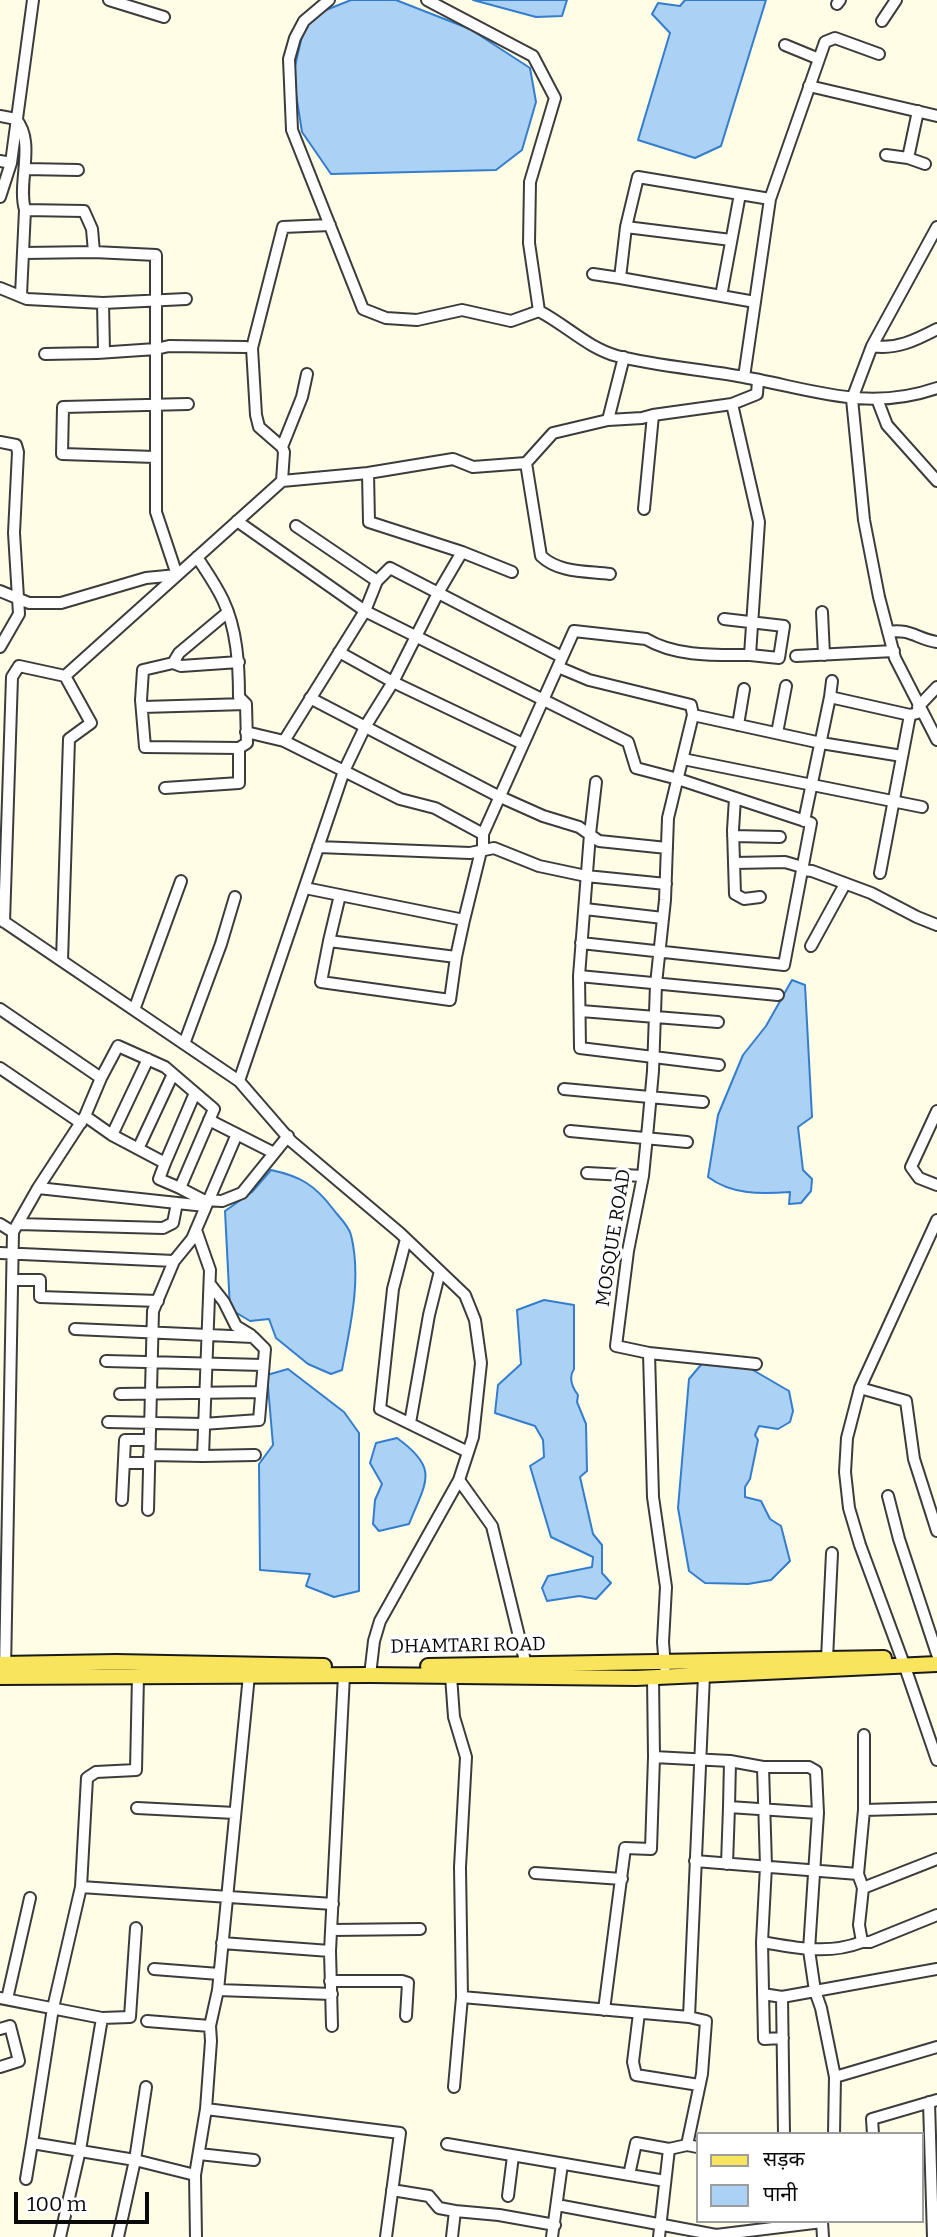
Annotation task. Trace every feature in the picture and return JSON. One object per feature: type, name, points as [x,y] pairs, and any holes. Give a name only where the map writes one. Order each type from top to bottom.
[{"type":"main road","points":[[2,1670],[138,1676],[344,1675],[371,1670],[451,1676],[528,1671],[704,1675],[904,1662],[937,1655]]},
{"type":"main road","points":[[661,1672],[827,1659],[937,1664]]},
{"type":"main road","name":"DHAMTARI ROAD","points":[[2,1670],[116,1662],[371,1670],[528,1671]]},
{"type":"street","points":[[0,197],[5,162],[16,119],[33,0]]},
{"type":"street","points":[[109,0],[123,2],[164,17]]},
{"type":"street","points":[[329,0],[304,21],[295,38],[289,59],[292,130],[363,309],[386,317],[417,320],[462,310],[511,321],[539,311],[553,318],[575,336],[616,355],[852,399],[908,396],[937,388]]},
{"type":"street","points":[[427,0],[533,55],[555,98],[530,182],[529,243],[539,311]]},
{"type":"street","points":[[882,20],[896,0]]},
{"type":"street","points":[[744,377],[769,200],[825,42],[835,38],[879,54]]},
{"type":"street","points":[[785,45],[819,59]]},
{"type":"street","points":[[809,86],[937,116]]},
{"type":"street","points":[[908,158],[918,111]]},
{"type":"street","points":[[0,116],[16,119],[23,128],[25,210],[21,295]]},
{"type":"street","points":[[886,155],[925,164]]},
{"type":"street","points":[[25,169],[78,170]]},
{"type":"street","points":[[620,278],[626,227],[638,177],[769,200]]},
{"type":"street","points":[[720,296],[740,194]]},
{"type":"street","points":[[25,210],[84,211],[92,229],[94,251]]},
{"type":"street","points":[[282,481],[284,452],[282,447],[259,427],[256,415],[252,348],[283,227],[330,225]]},
{"type":"street","points":[[626,227],[731,240]]},
{"type":"street","points":[[937,227],[872,345],[852,399],[864,520],[888,632],[916,711],[937,740]]},
{"type":"street","points":[[24,253],[94,251],[156,255],[156,512],[177,575]]},
{"type":"street","points":[[593,274],[755,302]]},
{"type":"street","points":[[0,288],[27,299],[103,303],[187,299]]},
{"type":"street","points":[[103,303],[104,351]]},
{"type":"street","points":[[872,345],[886,348],[912,342],[937,329]]},
{"type":"street","points":[[45,354],[97,353],[169,346],[246,347]]},
{"type":"street","points":[[608,419],[624,357]]},
{"type":"street","points":[[282,447],[298,408],[307,374]]},
{"type":"street","points":[[65,676],[282,481],[368,473],[453,459],[473,467],[526,463],[553,433],[608,419],[642,418],[732,404],[757,394],[758,380]]},
{"type":"street","points":[[877,399],[887,425],[937,481]]},
{"type":"street","points":[[155,457],[62,453],[63,407],[188,404]]},
{"type":"street","points":[[732,404],[759,522],[750,655]]},
{"type":"street","points":[[643,509],[653,415]]},
{"type":"street","points":[[0,442],[16,445],[18,452],[14,533],[19,614],[0,647]]},
{"type":"street","points":[[526,463],[541,556],[549,564],[564,569],[610,574]]},
{"type":"street","points":[[368,473],[369,522],[462,552],[512,572]]},
{"type":"street","points":[[237,522],[365,611],[628,742],[636,768],[811,823],[784,965],[581,943]]},
{"type":"street","points":[[296,526],[377,581]]},
{"type":"street","points":[[239,1081],[344,771],[365,727],[393,682],[415,636],[462,552]]},
{"type":"street","points":[[197,558],[222,596],[228,612],[239,662],[239,697],[246,704],[247,743],[239,748],[145,747],[141,699],[143,670],[173,663],[181,666],[239,662]]},
{"type":"street","points":[[284,741],[365,611],[377,581],[390,568],[589,680],[691,705],[692,715],[821,743],[902,756]]},
{"type":"street","points":[[0,591],[29,603],[61,603],[146,578],[177,575]]},
{"type":"street","points":[[173,663],[179,653],[228,612]]},
{"type":"street","points":[[821,612],[824,655]]},
{"type":"street","points":[[340,895],[321,982],[450,1000],[456,957],[482,850],[483,834],[575,631],[646,639],[655,644],[702,655],[779,658],[784,626],[724,619]]},
{"type":"street","points":[[888,632],[902,630],[937,642]]},
{"type":"street","points":[[339,652],[393,682],[523,744]]},
{"type":"street","points":[[796,656],[894,652]]},
{"type":"street","points":[[62,961],[69,739],[91,723],[65,676],[19,666],[12,677],[2,920],[62,961],[184,1044],[239,1081],[288,1136],[406,1239],[465,1295],[475,1320],[481,1363],[473,1437],[459,1480],[380,1621],[374,1641],[371,1670]]},
{"type":"street","points":[[804,821],[831,697],[832,681]]},
{"type":"street","points":[[777,733],[786,685]]},
{"type":"street","points":[[880,873],[902,756],[916,711],[937,687]]},
{"type":"street","points":[[738,725],[744,689]]},
{"type":"street","points":[[831,697],[916,711]]},
{"type":"street","points":[[310,698],[499,796],[543,816],[579,827],[599,841],[667,848]]},
{"type":"street","points":[[143,707],[246,704]]},
{"type":"street","name":"MOSQUE ROAD","points":[[649,1353],[616,1346],[628,1251],[643,1176],[647,1139],[656,984],[666,884],[668,818],[692,715]]},
{"type":"street","points":[[246,732],[284,741],[400,799],[435,808],[483,834]]},
{"type":"street","points":[[165,788],[239,783],[239,748]]},
{"type":"street","points":[[683,759],[922,807]]},
{"type":"street","points":[[596,782],[579,976],[580,1048],[719,1065]]},
{"type":"street","points":[[735,798],[735,894],[744,899],[760,897]]},
{"type":"street","points":[[733,836],[780,837]]},
{"type":"street","points":[[318,847],[470,853],[494,848],[539,866],[586,876],[666,884]]},
{"type":"street","points":[[735,863],[785,862],[871,893],[937,925]]},
{"type":"street","points":[[134,1010],[181,881]]},
{"type":"street","points":[[811,946],[845,884]]},
{"type":"street","points":[[305,888],[464,920]]},
{"type":"street","points":[[184,1044],[221,944],[235,897]]},
{"type":"street","points":[[584,909],[663,918]]},
{"type":"street","points":[[328,941],[456,957]]},
{"type":"street","points":[[579,976],[778,995]]},
{"type":"street","points":[[0,1009],[101,1078]]},
{"type":"street","points":[[581,1011],[718,1022]]},
{"type":"street","points":[[2,1670],[6,1342],[12,1305],[12,1255],[16,1228],[38,1188],[83,1119],[118,1046],[164,1067],[214,1109],[180,1188]]},
{"type":"street","points":[[112,1135],[148,1059]]},
{"type":"street","points":[[0,1068],[83,1119],[165,1163]]},
{"type":"street","points":[[138,1149],[173,1074]]},
{"type":"street","points":[[564,1089],[703,1102]]},
{"type":"street","points":[[195,1093],[159,1179],[206,1203]]},
{"type":"street","points":[[937,1111],[911,1167],[919,1178],[937,1185]]},
{"type":"street","points":[[209,1120],[274,1153]]},
{"type":"street","points":[[570,1131],[687,1142]]},
{"type":"street","points":[[148,1510],[153,1311],[174,1261],[196,1230],[237,1134]]},
{"type":"street","points":[[38,1188],[177,1203],[222,1201],[242,1193],[288,1136]]},
{"type":"street","points":[[587,1173],[643,1176]]},
{"type":"street","points":[[0,1224],[16,1228],[163,1228],[173,1223],[177,1203]]},
{"type":"street","points":[[937,1220],[860,1388],[847,1438],[845,1472],[849,1508],[860,1545],[937,1760]]},
{"type":"street","points":[[196,1230],[210,1270],[203,1456]]},
{"type":"street","points":[[406,1239],[393,1289],[380,1409],[468,1451]]},
{"type":"street","points":[[0,1253],[174,1261]]},
{"type":"street","points":[[410,1423],[429,1315],[440,1271]]},
{"type":"street","points":[[0,1283],[40,1280],[40,1297],[158,1301]]},
{"type":"street","points":[[108,1422],[203,1424],[259,1420],[265,1349],[236,1326],[224,1302],[210,1284]]},
{"type":"street","points":[[0,1308],[12,1305]]},
{"type":"street","points":[[75,1329],[253,1337]]},
{"type":"street","points":[[604,2010],[625,1848],[651,1849],[654,1757],[666,1587],[653,1497],[649,1353],[756,1364]]},
{"type":"street","points":[[106,1361],[263,1365]]},
{"type":"street","points":[[860,1388],[906,1401],[914,1459],[937,1531]]},
{"type":"street","points":[[120,1394],[260,1392]]},
{"type":"street","points":[[122,1500],[125,1440],[150,1440]]},
{"type":"street","points":[[124,1463],[149,1459],[255,1455]]},
{"type":"street","points":[[459,1480],[492,1526],[528,1671]]},
{"type":"street","points":[[888,1496],[899,1539],[937,1655]]},
{"type":"street","points":[[827,1659],[832,1553]]},
{"type":"street","points":[[196,2237],[195,2175],[206,2109],[210,2026],[218,1990],[249,1675]]},
{"type":"street","points":[[332,2026],[330,1951],[344,1675]]},
{"type":"street","points":[[689,2017],[704,1675]]},
{"type":"street","points":[[26,2179],[53,2008],[81,1887],[87,1778],[96,1772],[136,1770],[138,1676]]},
{"type":"street","points":[[451,1676],[454,1717],[466,1757],[460,1867],[462,1997],[454,2087]]},
{"type":"street","points":[[862,1942],[859,1926],[863,1888],[858,1874],[864,1810],[864,1735]]},
{"type":"street","points":[[654,1757],[730,1761],[763,1767],[809,1767],[816,1771],[818,1813],[809,1950],[815,1992],[821,2008],[835,2077],[834,2132]]},
{"type":"street","points":[[727,1864],[730,1761]]},
{"type":"street","points":[[763,1767],[766,1866],[762,1942],[764,2039],[783,2038]]},
{"type":"street","points":[[729,1807],[818,1813]]},
{"type":"street","points":[[137,1808],[235,1813]]},
{"type":"street","points":[[864,1810],[937,1808]]},
{"type":"street","points":[[863,1888],[937,1859]]},
{"type":"street","points":[[695,1861],[858,1874]]},
{"type":"street","points":[[535,1872],[622,1879]]},
{"type":"street","points":[[81,1887],[332,1904]]},
{"type":"street","points":[[30,1898],[3,1999],[102,2018],[130,2017],[136,1928]]},
{"type":"street","points":[[762,1942],[809,1950],[846,1948],[870,1942],[937,1915]]},
{"type":"street","points":[[331,1930],[420,1929]]},
{"type":"street","points":[[222,1943],[330,1951]]},
{"type":"street","points":[[154,1969],[219,1974]]},
{"type":"street","points":[[763,1994],[782,1997],[937,1971]]},
{"type":"street","points":[[330,1980],[408,1983],[406,2016]]},
{"type":"street","points":[[218,1990],[332,1994]]},
{"type":"street","points":[[462,1997],[689,2017],[706,2021],[692,2146],[669,2149],[636,2143],[629,2175]]},
{"type":"street","points":[[782,1997],[784,2132]]},
{"type":"street","points":[[639,2013],[633,2062],[636,2075],[699,2085]]},
{"type":"street","points":[[60,2237],[80,2150],[102,2018]]},
{"type":"street","points":[[147,2021],[210,2026]]},
{"type":"street","points":[[0,2029],[9,2026],[19,2061],[0,2067]]},
{"type":"street","points":[[835,2077],[937,2047]]},
{"type":"street","points":[[118,2237],[135,2160],[146,2087]]},
{"type":"street","points":[[873,2132],[872,2119],[933,2101],[933,2237]]},
{"type":"street","points":[[206,2109],[400,2133],[386,2237]]},
{"type":"street","points":[[32,2143],[135,2160],[195,2175]]},
{"type":"street","points":[[447,2144],[665,2181]]},
{"type":"street","points":[[660,2232],[669,2149]]},
{"type":"street","points":[[199,2154],[254,2160]]},
{"type":"street","points":[[508,2196],[513,2156]]},
{"type":"street","points":[[552,2237],[562,2164]]},
{"type":"street","points":[[392,2190],[424,2194],[433,2198],[439,2208],[555,2225]]},
{"type":"street","points":[[557,2205],[660,2232],[716,2235],[730,2230],[810,2223]]},
{"type":"street","points":[[452,2237],[455,2211]]},
{"type":"water","points":[[351,0],[396,0],[470,29],[530,68],[536,102],[522,150],[496,170],[331,174],[302,132],[293,75],[306,18]]},
{"type":"water","points":[[473,0],[567,0],[562,16],[536,17]]},
{"type":"water","points":[[685,0],[766,0],[721,146],[695,158],[638,140],[670,33],[652,14],[658,3],[680,6]]},
{"type":"water","points":[[792,980],[805,985],[812,1117],[798,1127],[803,1170],[812,1179],[811,1191],[801,1203],[789,1204],[790,1192],[758,1193],[737,1190],[708,1177],[718,1115],[743,1055],[766,1026]]},
{"type":"water","points":[[271,1170],[290,1175],[313,1188],[344,1222],[351,1235],[355,1286],[351,1320],[342,1370],[331,1374],[308,1364],[276,1338],[269,1319],[250,1321],[230,1309],[225,1211],[252,1192]]},
{"type":"water","points":[[544,1300],[574,1305],[574,1369],[571,1379],[586,1424],[587,1471],[580,1477],[593,1534],[602,1545],[602,1573],[611,1583],[596,1599],[579,1596],[547,1601],[542,1588],[548,1576],[592,1567],[593,1557],[551,1537],[530,1466],[544,1457],[543,1440],[535,1426],[495,1413],[498,1385],[521,1364],[517,1310]]},
{"type":"water","points":[[705,1360],[746,1366],[789,1391],[793,1411],[790,1422],[778,1429],[759,1426],[755,1435],[758,1440],[750,1479],[745,1487],[745,1497],[761,1501],[770,1519],[781,1526],[790,1561],[771,1580],[748,1584],[705,1583],[689,1571],[678,1508],[689,1379]]},
{"type":"water","points":[[288,1369],[344,1412],[359,1433],[359,1591],[334,1597],[306,1586],[310,1574],[260,1570],[259,1464],[273,1445],[267,1375]]},
{"type":"water","points":[[397,1438],[419,1458],[426,1476],[409,1524],[379,1531],[373,1524],[375,1500],[382,1484],[370,1463],[376,1443]]}]
